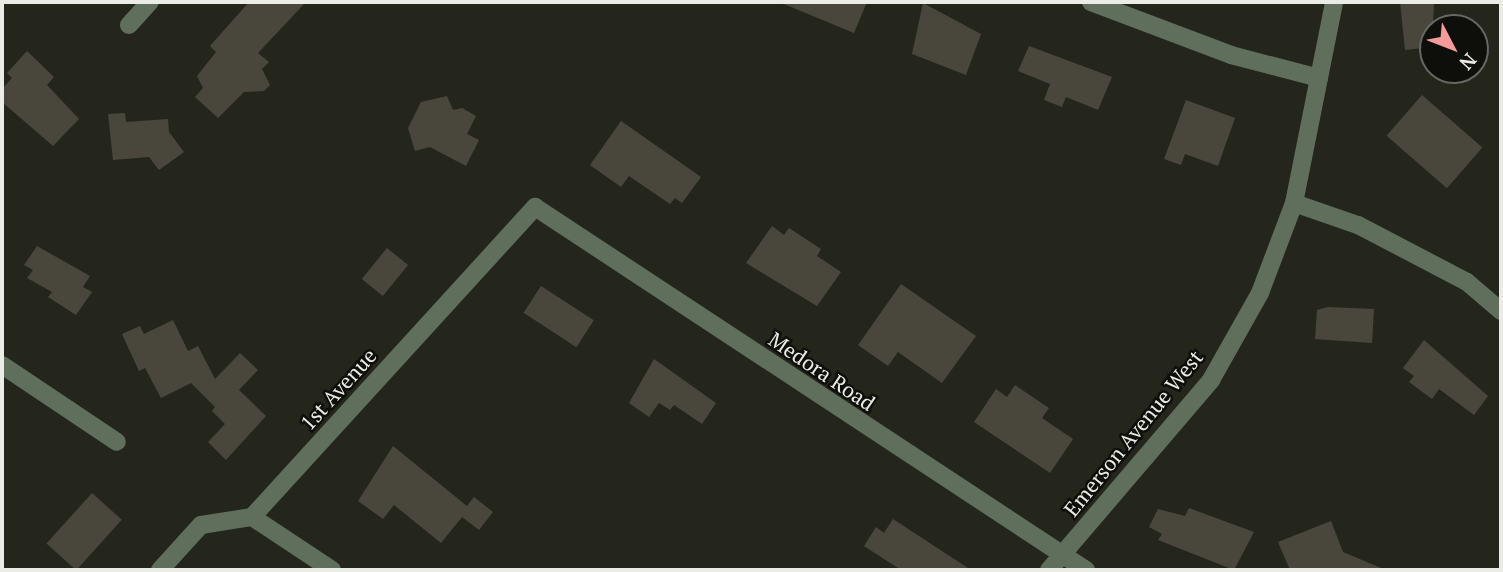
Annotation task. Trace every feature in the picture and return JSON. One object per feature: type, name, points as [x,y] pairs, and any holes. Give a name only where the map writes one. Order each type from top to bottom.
[{"type":"street","points":[[129,25],[150,2]]},
{"type":"street","points":[[1091,2],[1231,55],[1319,78],[1334,2]]},
{"type":"street","name":"Emerson Avenue West","points":[[1055,564],[1211,380],[1260,293],[1294,203],[1319,78]]},
{"type":"street","points":[[1294,203],[1383,238],[1467,282],[1501,311]]},
{"type":"street","name":"Medora Road","points":[[534,207],[1055,564],[1086,570]]},
{"type":"street","name":"1st Avenue","points":[[252,517],[534,207]]},
{"type":"street","points":[[2,365],[117,442]]},
{"type":"street","points":[[160,570],[201,525],[252,517],[332,570]]},
{"type":"building","points":[[249,2],[306,2],[258,53],[269,62],[262,69],[270,85],[264,91],[244,92],[218,118],[195,97],[203,88],[197,76],[216,52],[210,46]]},
{"type":"building","points":[[779,2],[867,2],[854,33]]},
{"type":"building","points":[[1400,2],[1434,2],[1433,14],[1419,14],[1419,48],[1405,50]]},
{"type":"building","points":[[923,3],[981,34],[966,75],[912,54]]},
{"type":"building","points":[[1029,46],[1112,77],[1098,110],[1066,97],[1062,107],[1044,100],[1050,84],[1018,71]]},
{"type":"building","points":[[27,51],[54,77],[47,85],[79,119],[53,146],[2,102],[2,89],[12,78],[7,73]]},
{"type":"building","points":[[1422,95],[1482,147],[1447,188],[1387,136]]},
{"type":"building","points":[[447,96],[453,110],[462,108],[476,116],[467,134],[479,140],[466,166],[430,147],[415,151],[408,128],[421,102]]},
{"type":"building","points":[[1186,100],[1235,118],[1218,166],[1185,154],[1181,165],[1164,159]]},
{"type":"building","points":[[125,113],[126,122],[168,119],[169,132],[184,152],[159,170],[149,157],[113,160],[108,114]]},
{"type":"building","points":[[621,121],[701,177],[682,203],[675,198],[670,204],[629,176],[621,187],[590,165]]},
{"type":"building","points":[[772,226],[784,235],[789,228],[821,249],[817,256],[841,272],[817,306],[746,263]]},
{"type":"building","points":[[37,246],[90,276],[83,287],[92,292],[76,315],[48,297],[52,292],[27,278],[33,270],[24,265]]},
{"type":"building","points":[[387,248],[408,265],[383,296],[362,279]]},
{"type":"building","points":[[901,284],[976,336],[942,383],[898,352],[888,366],[858,345]]},
{"type":"building","points":[[541,286],[594,320],[576,347],[524,313]]},
{"type":"building","points":[[1328,307],[1374,309],[1372,343],[1315,339],[1317,310]]},
{"type":"building","points":[[173,320],[188,351],[198,346],[215,379],[240,353],[258,370],[239,390],[266,416],[226,460],[208,442],[225,424],[212,411],[215,407],[191,383],[161,398],[145,368],[139,371],[122,334],[140,326],[144,334]]},
{"type":"building","points":[[1424,340],[1488,396],[1474,415],[1439,389],[1432,399],[1409,382],[1414,376],[1403,368]]},
{"type":"building","points":[[654,359],[716,403],[702,424],[674,405],[670,410],[659,403],[649,417],[629,403]]},
{"type":"building","points":[[1015,385],[1049,408],[1042,418],[1073,439],[1050,473],[974,422],[996,389],[1007,397]]},
{"type":"building","points":[[393,446],[467,506],[474,497],[493,512],[479,530],[462,517],[441,543],[394,505],[383,519],[358,501]]},
{"type":"building","points":[[92,493],[122,520],[76,570],[46,544]]},
{"type":"building","points":[[1189,508],[1254,532],[1234,570],[1158,540],[1162,534],[1149,527],[1158,509],[1185,516]]},
{"type":"building","points":[[893,519],[971,570],[901,570],[864,546],[876,527],[884,533]]},
{"type":"building","points":[[1331,521],[1343,552],[1386,570],[1290,570],[1278,542]]}]
